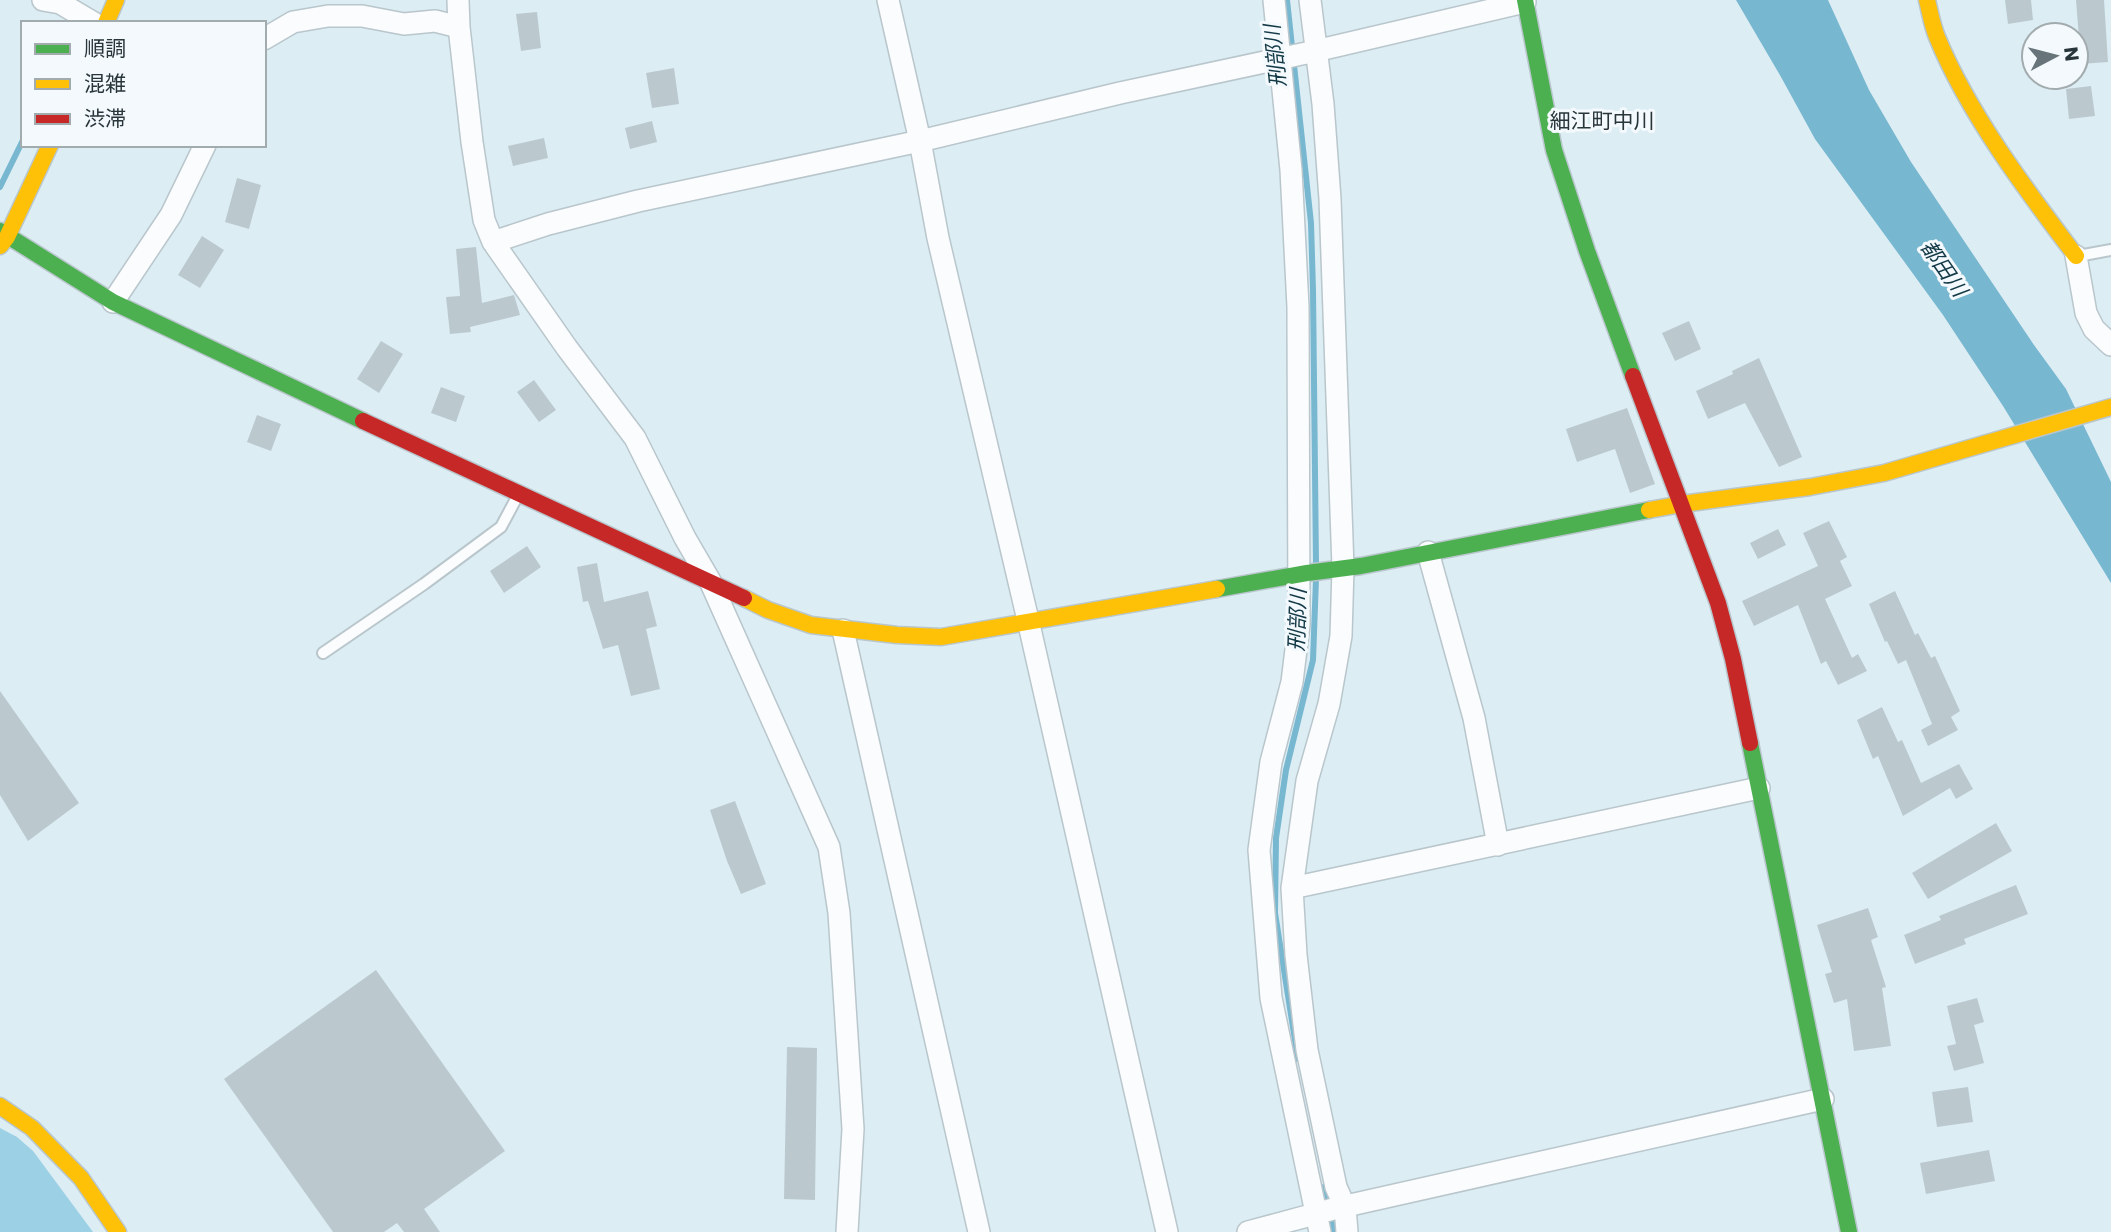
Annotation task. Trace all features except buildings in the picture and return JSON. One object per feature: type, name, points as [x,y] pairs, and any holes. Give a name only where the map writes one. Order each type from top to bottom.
[{"type":"street","points":[[43,0],[60,3],[91,21]]},
{"type":"street","points":[[107,21],[116,0]]},
{"type":"street","points":[[458,0],[472,142],[484,220],[494,243],[567,348],[635,438],[685,538],[710,581],[829,847],[839,913],[853,1129],[847,1232]]},
{"type":"street","points":[[888,0],[920,141],[938,238],[1167,1232]]},
{"type":"street","points":[[1274,0],[1283,58],[1298,307],[1302,574],[1292,682],[1271,762],[1259,850],[1271,998],[1329,1214],[1347,1232]]},
{"type":"street","points":[[1310,0],[1313,51],[1323,104],[1331,199],[1341,636],[1329,704],[1307,781],[1293,888],[1296,954],[1307,1050],[1336,1187],[1329,1214]]},
{"type":"street","points":[[1927,0],[1936,34],[1968,99],[2033,199],[2076,256],[2086,313],[2094,329],[2111,345]]},
{"type":"street","points":[[494,243],[548,224],[638,201],[920,141],[1525,1],[1554,150],[1587,251],[1718,603],[1733,659],[1849,1232]]},
{"type":"street","points":[[266,38],[293,22],[328,16],[362,16],[404,24],[435,21],[459,27]]},
{"type":"street","points":[[49,147],[2,238],[113,302],[519,495],[768,610],[811,625],[843,630],[941,637],[1341,568],[1682,505],[1810,487],[1884,473],[2111,407]]},
{"type":"street","points":[[113,302],[171,215],[204,147]]},
{"type":"street","points":[[1428,552],[1474,718],[1498,845]]},
{"type":"street","points":[[843,630],[979,1232]]},
{"type":"street","points":[[1293,888],[1759,788]]},
{"type":"street","points":[[1248,1232],[1823,1099]]},
{"type":"street","points":[[0,1106],[32,1128],[81,1178],[118,1232]]},
{"type":"lane","points":[[2076,256],[2111,250]]},
{"type":"lane","points":[[323,653],[502,527],[519,495]]},
{"type":"shaded area","points":[[0,1128],[17,1137],[33,1151],[93,1232],[0,1232]]},
{"type":"water","name":"都田川","points":[[1736,0],[1828,0],[1869,90],[1911,162],[2066,389],[2111,482],[2111,583],[2003,406],[1943,315],[1815,139]]},
{"type":"waterway","name":"刑部川","points":[[1287,0],[1311,223],[1316,564]]},
{"type":"waterway","points":[[0,187],[21,144]]},
{"type":"waterway","name":"刑部川","points":[[1298,1059],[1275,913],[1276,838],[1286,770],[1313,660],[1316,579]]},
{"type":"waterway","name":"刑部川","points":[[1325,1186],[1334,1232]]},
{"type":"traffic: fast","points":[[1525,0],[1554,150],[1587,251],[1633,376]]},
{"type":"traffic: fast","points":[[0,231],[113,302],[363,421]]},
{"type":"traffic: fast","points":[[1217,589],[1361,566],[1649,510]]},
{"type":"traffic: fast","points":[[1750,743],[1849,1232]]},
{"type":"traffic: slow","points":[[107,21],[116,0]]},
{"type":"traffic: slow","points":[[1927,0],[1937,37],[1981,122],[2018,178],[2076,256]]},
{"type":"traffic: slow","points":[[0,246],[7,237],[49,147]]},
{"type":"traffic: slow","points":[[1649,510],[1810,487],[1884,473],[2111,407]]},
{"type":"traffic: slow","points":[[744,598],[768,610],[811,625],[941,637],[1217,589]]},
{"type":"traffic: slow","points":[[0,1106],[32,1128],[81,1178],[118,1232]]},
{"type":"traffic: jam","points":[[1633,376],[1718,603],[1733,659],[1750,743]]},
{"type":"traffic: jam","points":[[363,421],[744,598]]},
{"type":"district","name":"細江町中川","points":[[1602,120]]}]
